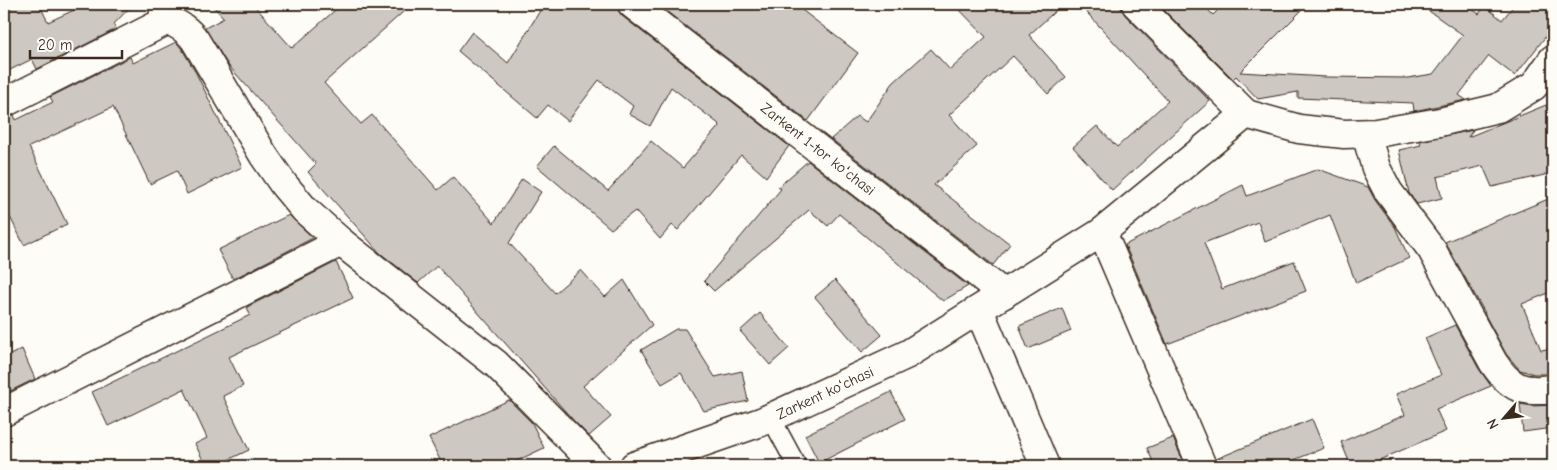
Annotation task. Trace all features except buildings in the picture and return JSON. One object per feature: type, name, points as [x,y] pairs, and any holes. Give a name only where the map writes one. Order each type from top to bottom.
[{"type":"street","name":"Zarkent 1-tor koʻchasi","points":[[632,4],[1004,294]]},
{"type":"street","points":[[1136,4],[1246,114],[1299,129],[1344,134],[1376,133],[1440,122],[1498,108],[1534,86],[1553,58]]},
{"type":"street","points":[[4,103],[166,12],[195,40],[264,156],[284,185],[305,210],[341,242],[496,364],[597,466]]},
{"type":"street","name":"Zarkent koʻchasi","points":[[634,466],[771,418],[908,354],[1102,232],[1246,114]]},
{"type":"street","points":[[1366,134],[1376,168],[1388,191],[1432,250],[1503,377],[1517,387],[1538,391],[1553,389]]},
{"type":"street","points":[[1102,232],[1202,466]]},
{"type":"street","points":[[4,412],[341,242]]},
{"type":"street","points":[[979,310],[1045,466]]},
{"type":"lane","points":[[771,418],[797,466]]}]
